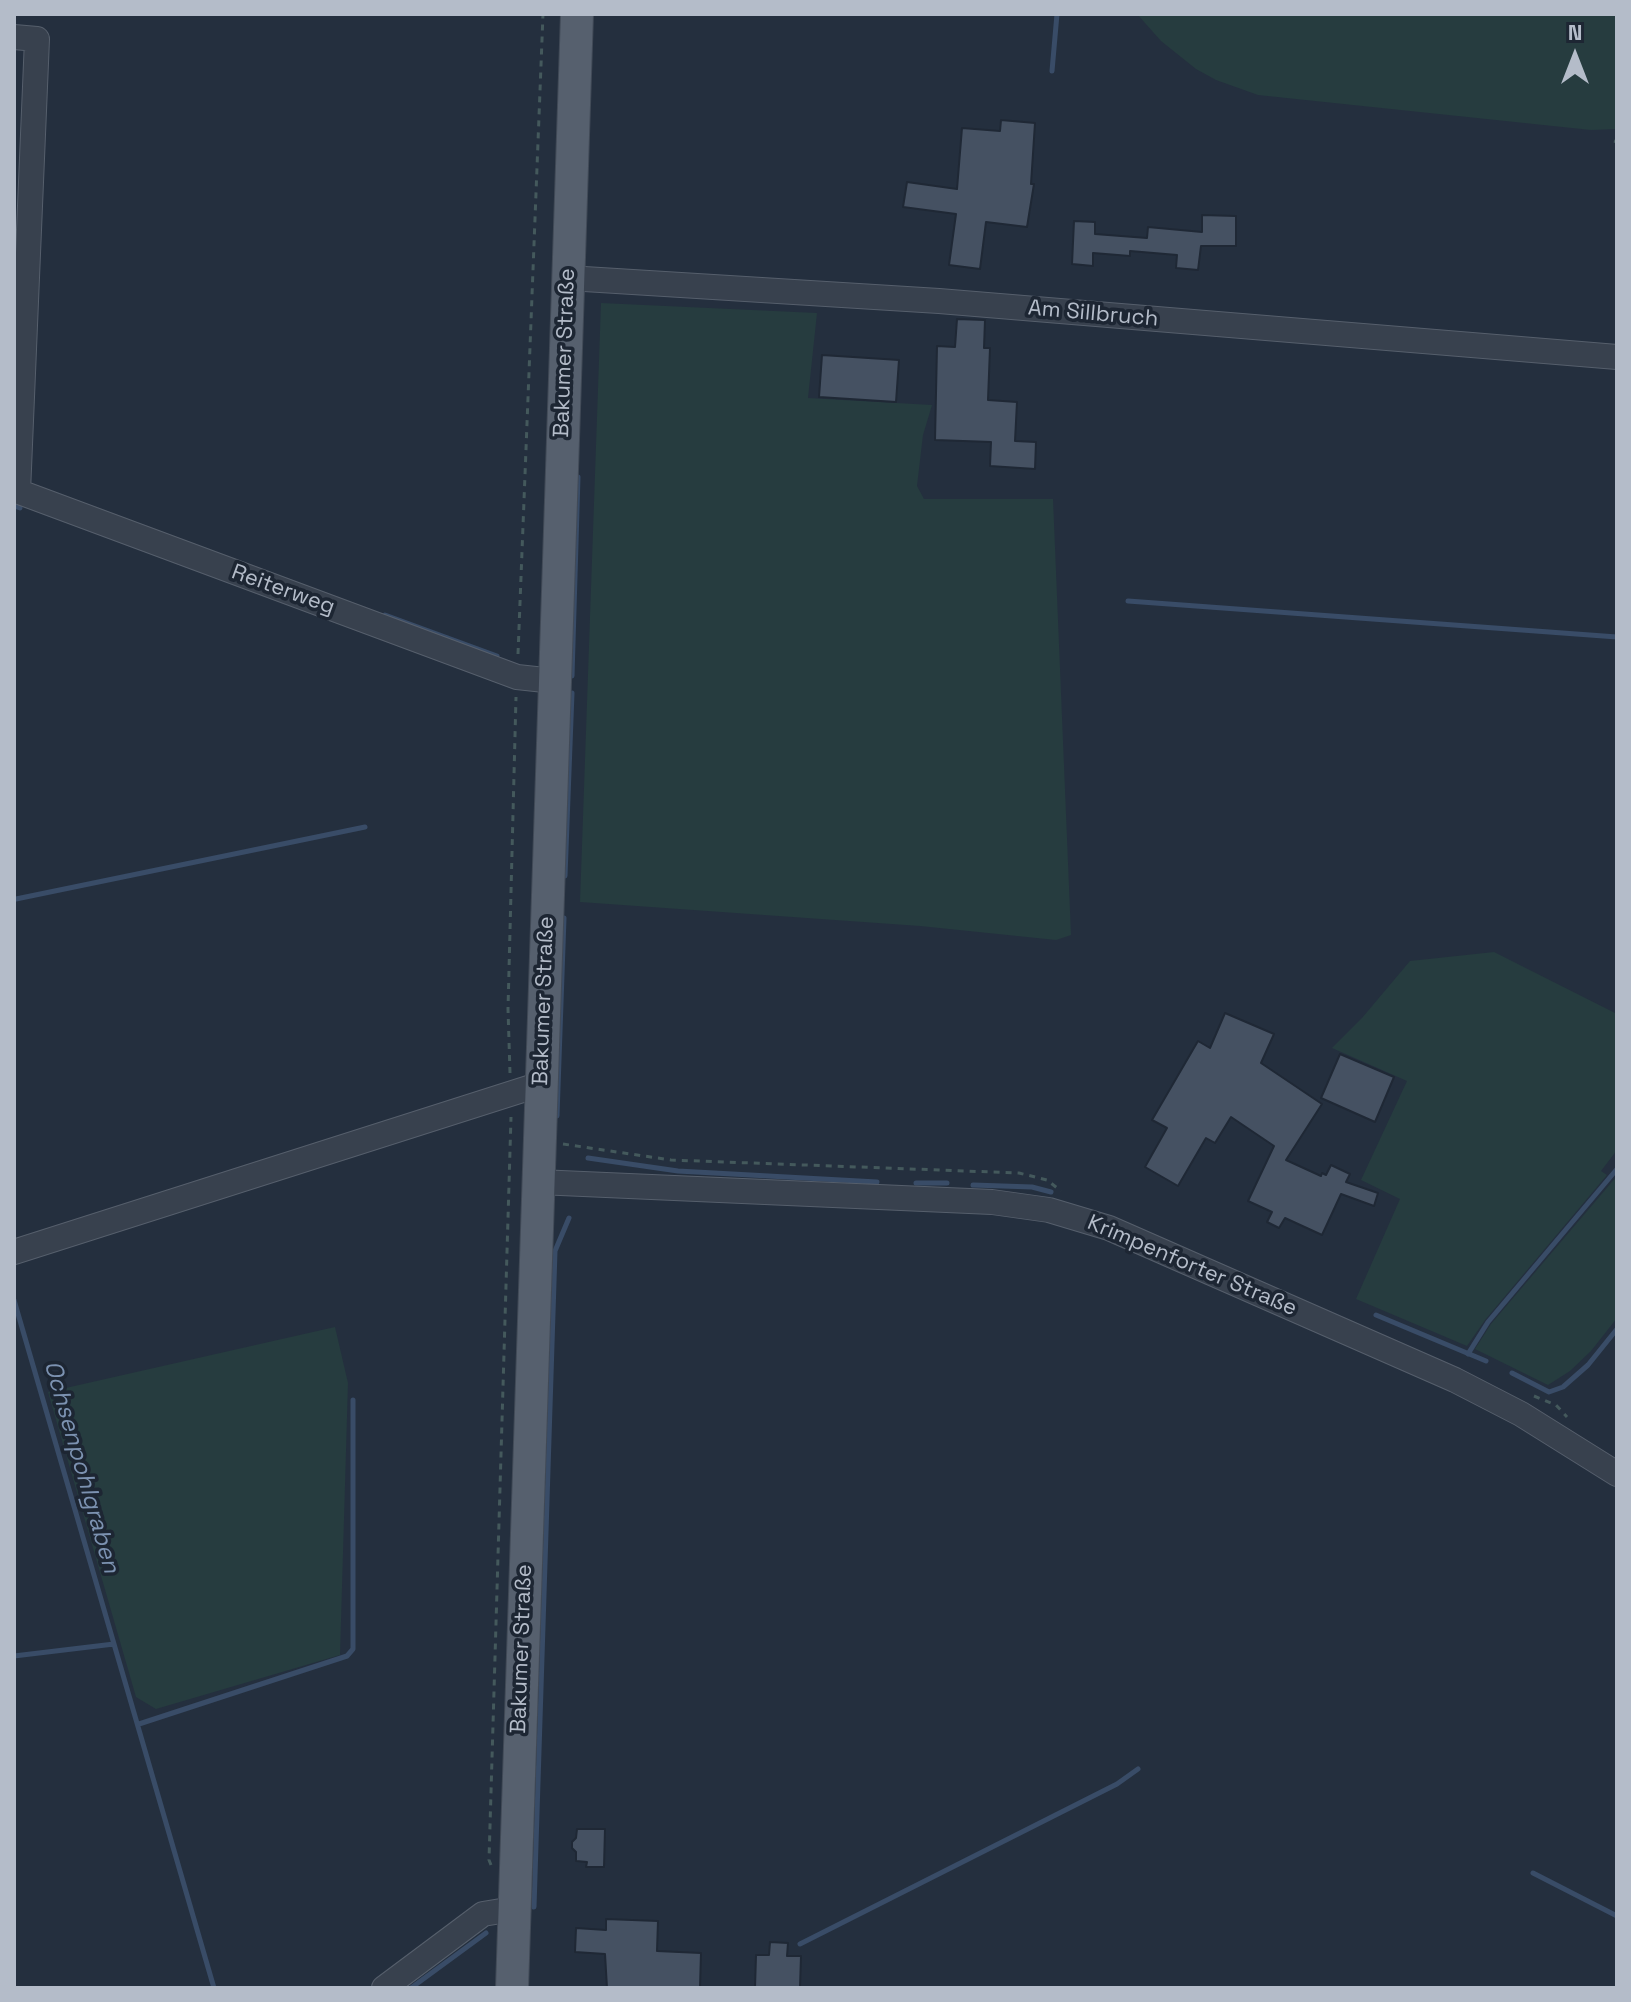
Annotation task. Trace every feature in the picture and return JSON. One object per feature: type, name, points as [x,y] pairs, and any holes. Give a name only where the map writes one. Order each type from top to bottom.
[{"type":"main road","name":"Bakumer Straße","points":[[512,1988],[577,14]]},
{"type":"street","points":[[14,37],[37,39],[24,138],[16,491]]},
{"type":"street","name":"Am Sillbruch","points":[[568,278],[939,301],[1617,357]]},
{"type":"street","name":"Reiterweg","points":[[16,491],[517,677],[554,681]]},
{"type":"street","points":[[14,1252],[541,1084]]},
{"type":"street","name":"Krimpenforter Straße","points":[[538,1182],[992,1202],[1049,1210],[1109,1228],[1455,1380],[1521,1414],[1617,1474]]},
{"type":"street","points":[[384,1988],[483,1914],[513,1909]]},
{"type":"path","points":[[543,14],[517,677],[508,1009],[511,1139],[671,1160],[1019,1173]]},
{"type":"green space","points":[[1137,14],[1617,14],[1617,129],[1591,130],[1258,95],[1216,80],[1196,69],[1161,41]]},
{"type":"green space","points":[[601,303],[817,313],[808,398],[932,405],[923,435],[917,486],[924,499],[1053,499],[1071,935],[1056,940],[920,926],[580,902]]},
{"type":"green space","points":[[1494,952],[1617,1014],[1617,1150],[1601,1171],[1607,1175],[1485,1320],[1467,1346],[1356,1299],[1400,1199],[1361,1180],[1407,1081],[1332,1048],[1410,961]]},
{"type":"green space","points":[[1617,1176],[1617,1318],[1591,1351],[1570,1371],[1548,1385],[1475,1349],[1491,1324]]},
{"type":"green space","points":[[335,1327],[348,1383],[340,1655],[156,1709],[136,1697],[48,1392]]},
{"type":"building","points":[[1001,120],[1035,123],[1031,184],[1034,184],[1027,227],[986,222],[980,269],[949,265],[956,214],[903,207],[907,182],[957,189],[962,128],[1000,131]]},
{"type":"building","points":[[1202,215],[1236,216],[1236,246],[1201,246],[1198,270],[1176,268],[1177,255],[1130,251],[1130,256],[1093,253],[1093,266],[1072,264],[1074,221],[1095,222],[1095,234],[1147,238],[1148,227],[1202,232]]},
{"type":"building","points":[[957,319],[985,320],[984,348],[990,348],[988,400],[1017,402],[1015,441],[1036,442],[1035,469],[990,466],[991,442],[935,440],[937,346],[955,347]]},
{"type":"building","points":[[822,355],[899,360],[896,402],[819,397]]},
{"type":"building","points":[[1225,1013],[1274,1034],[1261,1063],[1322,1104],[1286,1160],[1321,1176],[1322,1173],[1326,1175],[1331,1165],[1350,1174],[1346,1182],[1378,1193],[1374,1206],[1341,1194],[1322,1235],[1285,1218],[1279,1228],[1267,1222],[1272,1212],[1248,1201],[1274,1146],[1231,1117],[1215,1143],[1206,1138],[1178,1186],[1145,1167],[1167,1128],[1152,1120],[1198,1041],[1210,1048]]},
{"type":"building","points":[[1340,1054],[1394,1077],[1375,1122],[1321,1098]]},
{"type":"building","points":[[577,1829],[605,1829],[604,1867],[586,1867],[587,1862],[576,1861],[572,1842]]},
{"type":"building","points":[[606,1919],[658,1921],[657,1951],[701,1953],[700,1988],[607,1988],[605,1954],[575,1952],[576,1928],[606,1930]]},
{"type":"building","points":[[770,1942],[788,1943],[787,1956],[801,1956],[800,1988],[755,1988],[756,1955],[769,1955]]},
{"type":"waterway","points":[[1052,71],[1057,14]]},
{"type":"waterway","points":[[572,676],[578,477]]},
{"type":"waterway","points":[[14,506],[20,508]]},
{"type":"waterway","points":[[1128,601],[1617,637]]},
{"type":"waterway","points":[[385,615],[497,656]]},
{"type":"waterway","points":[[565,876],[572,693]]},
{"type":"waterway","points":[[16,899],[365,827]]},
{"type":"waterway","points":[[557,1116],[564,918]]},
{"type":"waterway","points":[[588,1158],[678,1171],[877,1182]]},
{"type":"waterway","points":[[1468,1354],[1488,1322],[1617,1169]]},
{"type":"waterway","points":[[916,1183],[947,1183]]},
{"type":"waterway","points":[[973,1185],[1032,1187],[1051,1192]]},
{"type":"waterway","points":[[534,1907],[555,1251],[569,1218]]},
{"type":"waterway","name":"Ochsenpohlgraben","points":[[14,1300],[114,1644],[14,1656]]},
{"type":"waterway","points":[[1376,1315],[1486,1361]]},
{"type":"waterway","points":[[1512,1373],[1549,1392],[1563,1387],[1588,1365],[1617,1329]]},
{"type":"waterway","points":[[139,1724],[347,1656],[353,1649],[353,1400]]},
{"type":"waterway","name":"Ochsenpohlgraben","points":[[114,1644],[214,1988]]},
{"type":"waterway","points":[[800,1944],[1117,1784],[1138,1769]]},
{"type":"waterway","points":[[1533,1873],[1617,1916]]},
{"type":"waterway","points":[[411,1988],[486,1933]]}]
